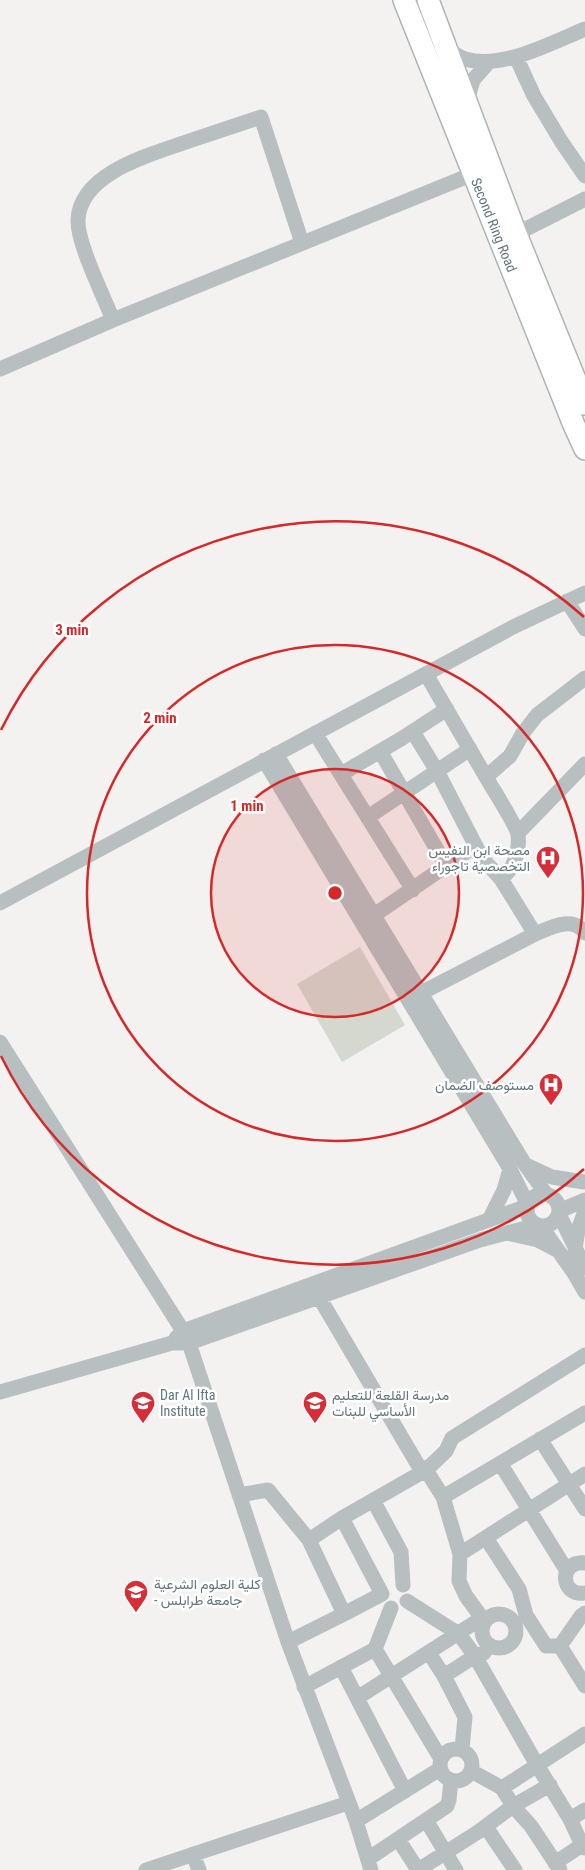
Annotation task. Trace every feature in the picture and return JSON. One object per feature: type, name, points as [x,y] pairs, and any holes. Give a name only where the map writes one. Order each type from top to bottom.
[{"type":"highway","name":"Second Ring Road","points":[[404,0],[585,449]]},
{"type":"highway","name":"Second Ring Road","points":[[428,0],[516,234],[585,404]]},
{"type":"street","points":[[445,46],[464,59],[488,63],[516,56],[585,29]]},
{"type":"street","points":[[516,56],[534,96],[585,176]]},
{"type":"street","points":[[466,105],[473,80],[488,63]]},
{"type":"street","points":[[113,320],[83,245],[78,221],[82,204],[95,186],[111,172],[133,160],[261,117],[302,243]]},
{"type":"street","points":[[0,369],[113,320],[473,174]]},
{"type":"street","points":[[516,234],[585,199]]},
{"type":"street","points":[[0,903],[513,627],[585,593]]},
{"type":"street","points":[[567,600],[585,629]]},
{"type":"street","points":[[426,674],[518,833],[516,860],[507,875],[501,879]]},
{"type":"street","points":[[486,777],[510,756],[523,733],[537,715],[585,678]]},
{"type":"street","points":[[341,774],[413,732],[447,709]]},
{"type":"street","points":[[413,732],[437,771],[482,858],[501,879],[534,934]]},
{"type":"street","points":[[315,733],[413,890]]},
{"type":"street","points":[[368,817],[470,749]]},
{"type":"street","points":[[380,751],[403,794],[448,867]]},
{"type":"street","points":[[270,757],[354,896],[421,993],[461,1074]]},
{"type":"street","points":[[518,833],[585,764]]},
{"type":"street","points":[[369,919],[448,867],[475,846]]},
{"type":"street","points":[[369,919],[517,1166],[557,1202],[559,1213],[585,1268]]},
{"type":"street","points":[[421,993],[534,934],[568,923],[576,924],[584,930]]},
{"type":"street","points":[[0,1042],[186,1337],[288,1642],[356,1822],[369,1864],[398,1839],[449,1803],[444,1769],[447,1751],[457,1748],[466,1752],[472,1760],[471,1770],[465,1778],[456,1781],[444,1769],[375,1648]]},
{"type":"street","points":[[517,1166],[552,1177],[584,1182]]},
{"type":"street","points":[[517,1166],[527,1204],[527,1215],[532,1223],[539,1226],[559,1251],[585,1292]]},
{"type":"street","points":[[489,1220],[517,1166]]},
{"type":"street","points":[[0,1392],[172,1343],[489,1220],[527,1204],[535,1195],[548,1194],[584,1182]]},
{"type":"street","points":[[224,1324],[319,1297],[505,1233],[554,1222],[559,1213],[585,1200]]},
{"type":"street","points":[[575,1249],[578,1230],[585,1211]]},
{"type":"street","points":[[505,1233],[527,1236],[559,1251]]},
{"type":"street","points":[[319,1297],[418,1464],[426,1470],[443,1497],[460,1554],[459,1581],[466,1596],[483,1619],[481,1630],[484,1640],[487,1644],[496,1648]]},
{"type":"street","points":[[308,1540],[342,1518],[426,1470],[446,1451],[452,1438],[585,1355]]},
{"type":"street","points":[[443,1497],[585,1413]]},
{"type":"street","points":[[540,1439],[585,1509]]},
{"type":"street","points":[[500,1463],[567,1571],[566,1582],[568,1586],[577,1593],[585,1593]]},
{"type":"street","points":[[460,1554],[585,1474]]},
{"type":"street","points":[[240,1495],[268,1490],[308,1540],[344,1614]]},
{"type":"street","points":[[342,1518],[382,1594],[384,1603],[391,1608],[400,1608],[407,1601],[408,1592],[403,1585],[401,1552],[373,1500]]},
{"type":"street","points":[[444,1676],[475,1656],[496,1648],[506,1647],[513,1640],[520,1618],[519,1589],[486,1538]]},
{"type":"street","points":[[567,1571],[574,1564],[585,1563]]},
{"type":"street","points":[[288,1642],[382,1594],[390,1583],[403,1585]]},
{"type":"street","points":[[407,1601],[459,1634],[475,1656],[584,1846],[558,1867],[531,1826],[513,1806],[502,1788],[471,1770]]},
{"type":"street","points":[[304,1687],[375,1648],[391,1608]]},
{"type":"street","points":[[357,1698],[492,1615],[501,1613],[510,1618],[520,1618],[546,1647],[560,1646]]},
{"type":"street","points":[[560,1646],[585,1613]]},
{"type":"street","points":[[560,1646],[584,1680]]},
{"type":"street","points":[[429,1653],[444,1676],[465,1717],[462,1750]]},
{"type":"street","points":[[340,1667],[405,1791]]},
{"type":"street","points":[[502,1788],[585,1734]]},
{"type":"street","points":[[356,1822],[444,1769]]},
{"type":"street","points":[[398,1839],[418,1870],[486,1827],[513,1806],[550,1785]]},
{"type":"street","points":[[146,1870],[348,1803]]},
{"type":"street","points":[[570,1819],[585,1810]]},
{"type":"street","points":[[426,1820],[456,1870]]},
{"type":"street","points":[[486,1827],[514,1870]]},
{"type":"street","points":[[193,1854],[199,1870]]},
{"type":"shaded area","points":[[360,947],[405,1025],[342,1062],[297,984]]},
{"type":"place","name":"مصحة ابن النفيس التخصصية تاجوراء","points":[[548,879]]},
{"type":"place","name":"مستوصف الضمان","points":[[551,1106]]},
{"type":"place","name":"Dar Al Ifta Institute","points":[[143,1424]]},
{"type":"place","name":"مدرسة القلعة للتعليم الأساسي للبنات","points":[[315,1424]]},
{"type":"place","name":"كلية العلوم الشرعية - جامعة طرابلس","points":[[136,1613]]}]
